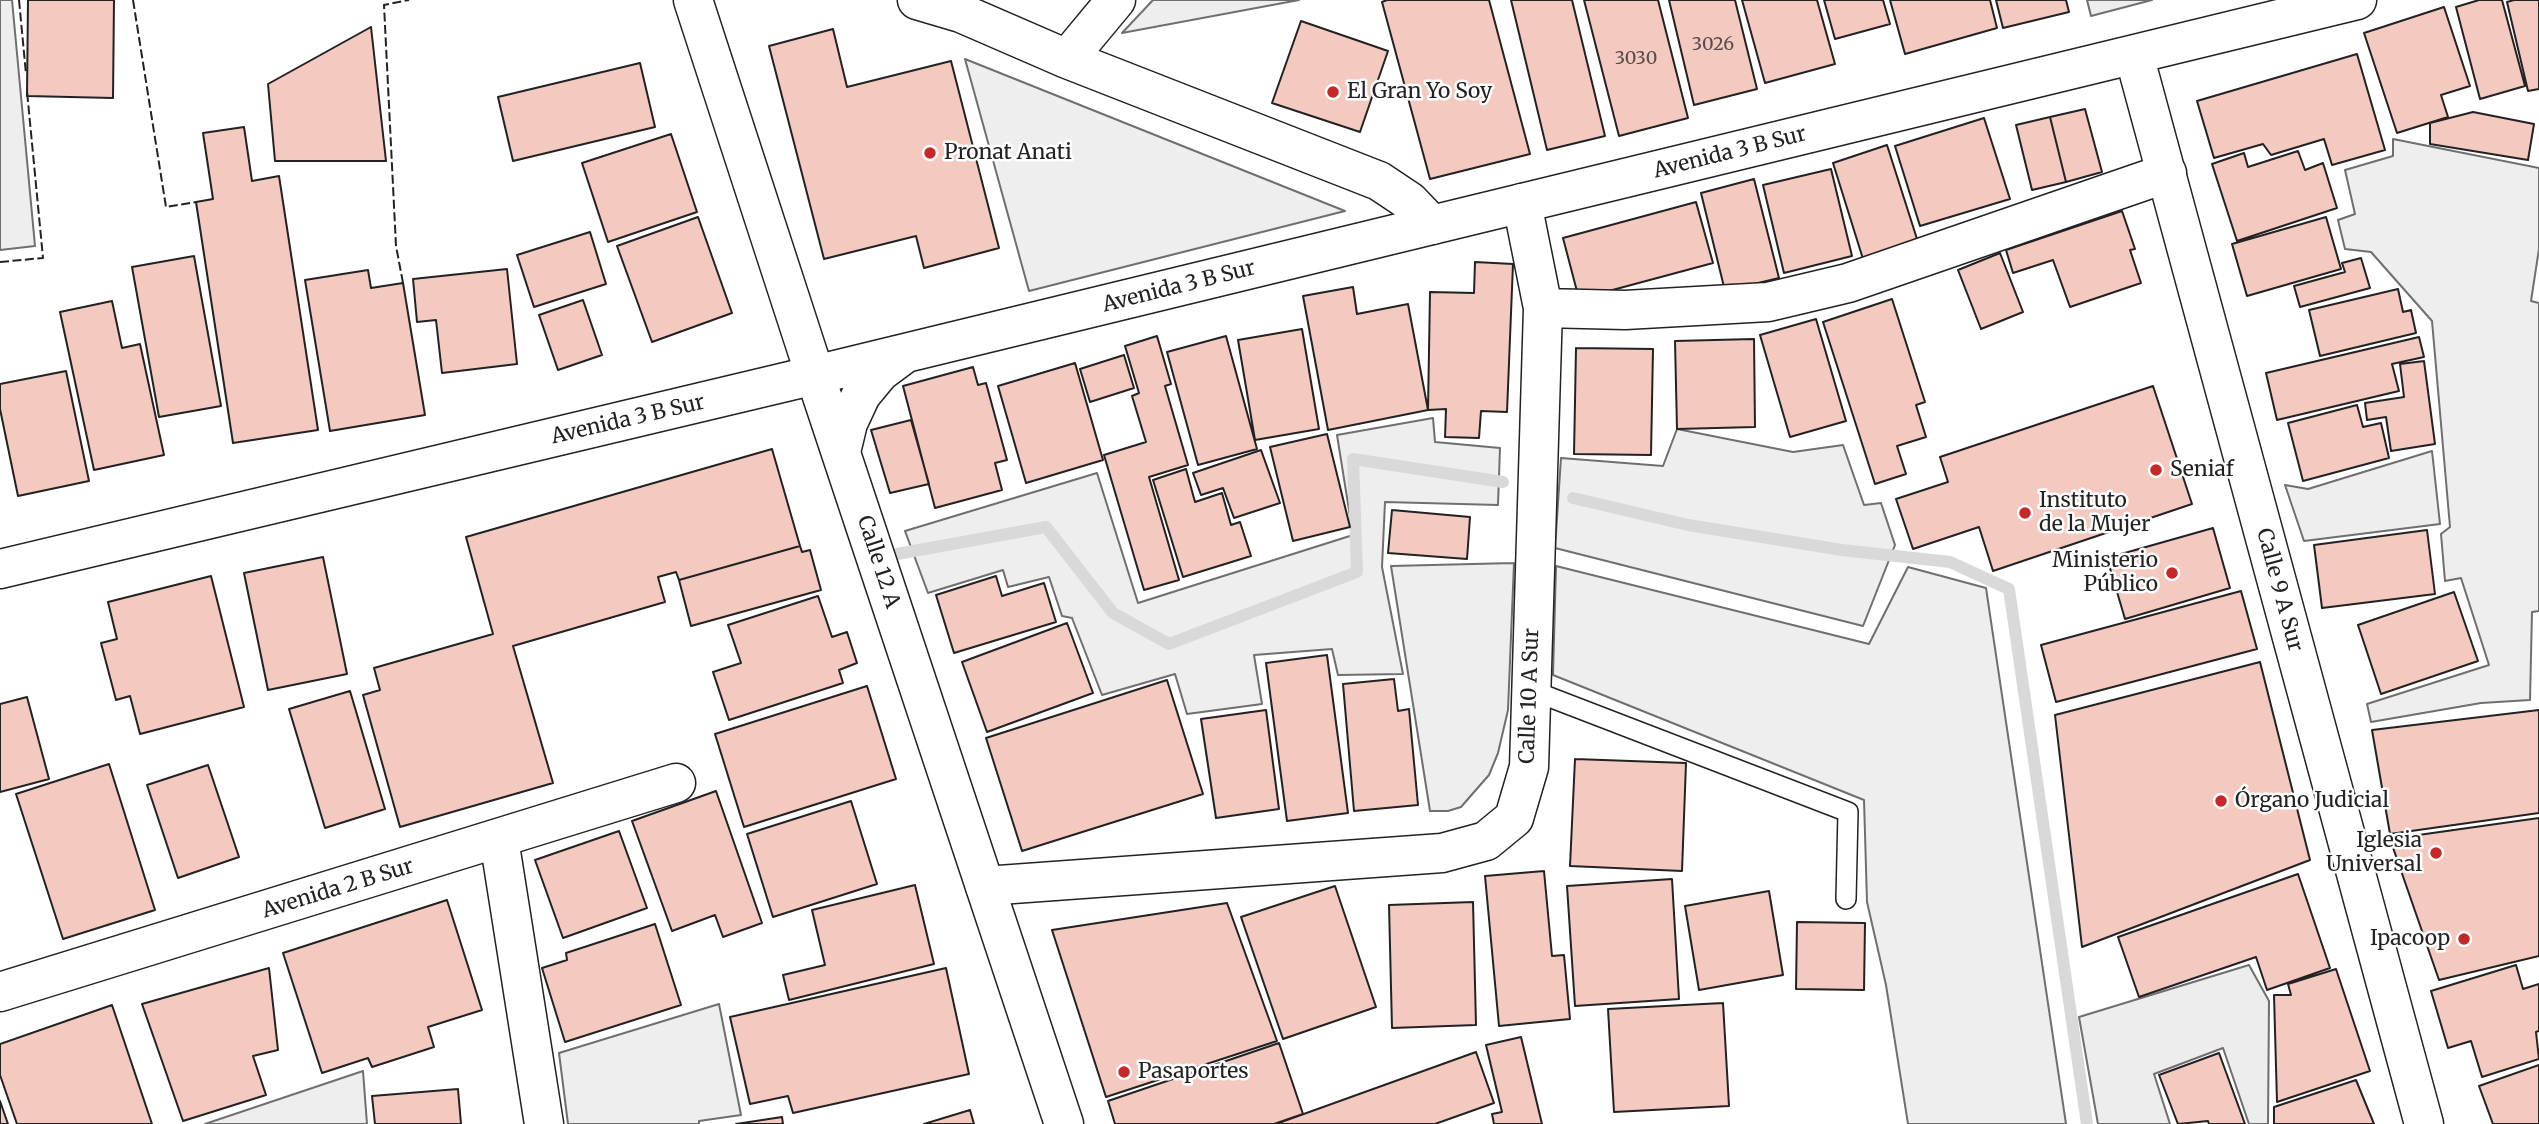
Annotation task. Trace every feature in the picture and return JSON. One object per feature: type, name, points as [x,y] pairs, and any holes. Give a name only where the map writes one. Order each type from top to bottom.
[{"type":"street","name":"Calle 12 A","points":[[693,0],[1064,1124]]},
{"type":"street","points":[[917,0],[962,7],[1067,59],[1379,181],[1409,201],[1432,225]]},
{"type":"street","points":[[1067,59],[1116,0]]},
{"type":"street","name":"Avenida 3 B Sur","points":[[0,569],[815,375],[2357,0]]},
{"type":"street","name":"Calle 9 A Sur","points":[[2134,55],[2424,1124]]},
{"type":"street","points":[[1543,308],[1625,310],[1768,302],[1848,283],[2167,173]]},
{"type":"street","name":"Calle 10 A Sur","points":[[985,886],[1442,853],[1486,841],[1514,818],[1529,767],[1543,308],[1522,203]]},
{"type":"street","points":[[841,452],[848,423],[861,396],[880,372],[904,353]]},
{"type":"street","name":"Avenida 2 B Sur","points":[[0,992],[676,783]]},
{"type":"street","points":[[499,839],[544,1124]]},
{"type":"lane","points":[[1531,690],[1848,812],[1846,899]]},
{"type":"shaded area","points":[[0,0],[12,0],[35,246],[0,250]]},
{"type":"shaded area","points":[[1153,0],[1299,0],[1122,33]]},
{"type":"shaded area","points":[[2087,0],[2152,0],[2091,16]]},
{"type":"shaded area","points":[[965,59],[1345,211],[1029,291]]},
{"type":"shaded area","points":[[2393,139],[2539,168],[2539,249],[2531,301],[2539,303],[2539,611],[2532,612],[2530,700],[2481,703],[2371,722],[2367,704],[2489,665],[2461,578],[2445,581],[2441,534],[2450,527],[2432,321],[2371,252],[2345,249],[2338,220],[2355,214],[2345,170],[2393,156]]},
{"type":"shaded area","points":[[1433,418],[1435,442],[1500,448],[1498,505],[1385,502],[1382,567],[1403,674],[1338,675],[1332,649],[1254,655],[1262,704],[1187,714],[1175,674],[1102,695],[1072,618],[1062,616],[1049,577],[1008,587],[1003,570],[928,593],[905,531],[1097,473],[1138,603],[1353,535],[1337,435]]},
{"type":"shaded area","points":[[1677,429],[1793,452],[1843,445],[1864,505],[1881,503],[1895,545],[1863,626],[1555,548],[1561,458],[1663,466]]},
{"type":"shaded area","points":[[2432,451],[2440,524],[2304,541],[2285,485],[2308,489]]},
{"type":"shaded area","points":[[1514,563],[1508,710],[1498,753],[1489,775],[1461,807],[1448,811],[1430,811],[1391,566]]},
{"type":"shaded area","points":[[1556,566],[1869,644],[1908,567],[1986,588],[2066,1124],[1908,1124],[1886,985],[1867,902],[1864,800],[1553,675]]},
{"type":"shaded area","points":[[2249,965],[2269,1001],[2268,1124],[2249,1124],[2223,1048],[2154,1074],[2170,1124],[2098,1124],[2079,1017]]},
{"type":"shaded area","points":[[719,1004],[741,1115],[699,1121],[699,1124],[568,1124],[559,1053]]},
{"type":"shaded area","points":[[363,1071],[367,1124],[205,1124]]},
{"type":"building","points":[[28,0],[114,0],[113,98],[27,96]]},
{"type":"building","points":[[1489,0],[1530,154],[1430,179],[1382,2]]},
{"type":"building","points":[[1511,0],[1572,0],[1605,136],[1547,150]]},
{"type":"building","points":[[1584,0],[1658,0],[1688,118],[1619,136]]},
{"type":"building","points":[[1669,0],[1735,0],[1757,89],[1694,105]]},
{"type":"building","points":[[1742,0],[1817,0],[1835,64],[1765,83]]},
{"type":"building","points":[[1824,0],[1883,0],[1890,24],[1835,39]]},
{"type":"building","points":[[1890,0],[1990,0],[1997,28],[1905,54]]},
{"type":"building","points":[[1996,0],[2066,0],[2069,12],[2003,28]]},
{"type":"building","points":[[2479,0],[2502,0],[2525,86],[2480,99],[2456,7]]},
{"type":"building","points":[[2539,0],[2539,89],[2528,91],[2507,2]]},
{"type":"building","points":[[2444,7],[2470,86],[2441,95],[2448,117],[2397,133],[2364,33]]},
{"type":"building","points":[[1301,21],[1388,51],[1360,132],[1272,103]]},
{"type":"building","points":[[371,27],[386,161],[275,161],[268,84]]},
{"type":"building","points":[[833,29],[847,87],[951,61],[999,248],[924,268],[916,236],[824,259],[769,46]]},
{"type":"building","points":[[2357,54],[2385,150],[2332,165],[2324,139],[2271,155],[2263,144],[2214,158],[2197,101]]},
{"type":"building","points":[[640,63],[655,127],[513,161],[498,97]]},
{"type":"building","points":[[2085,109],[2102,172],[2066,182],[2050,117]]},
{"type":"building","points":[[2473,112],[2534,124],[2528,160],[2430,144],[2430,123]]},
{"type":"building","points":[[2050,117],[2066,182],[2032,190],[2016,125]]},
{"type":"building","points":[[1984,118],[2010,199],[1920,226],[1895,146]]},
{"type":"building","points":[[244,127],[252,181],[279,176],[318,430],[233,443],[196,202],[213,199],[203,133]]},
{"type":"building","points":[[671,134],[697,212],[608,242],[582,163]]},
{"type":"building","points":[[1887,145],[1918,242],[1863,259],[1833,163]]},
{"type":"building","points":[[2298,151],[2305,170],[2323,163],[2337,208],[2237,241],[2212,164],[2244,153],[2248,167]]},
{"type":"building","points":[[1831,169],[1852,256],[1784,273],[1763,185]]},
{"type":"building","points":[[1754,179],[1779,278],[1725,291],[1701,193]]},
{"type":"building","points":[[1696,202],[1713,263],[1579,299],[1563,238]]},
{"type":"building","points":[[2122,211],[2135,249],[2130,250],[2141,283],[2070,307],[2053,260],[2013,273],[2006,250]]},
{"type":"building","points":[[698,217],[732,313],[652,342],[617,246]]},
{"type":"building","points":[[2326,217],[2341,269],[2247,296],[2232,244]]},
{"type":"building","points":[[590,232],[606,284],[534,307],[517,255]]},
{"type":"building","points":[[2000,253],[2023,312],[1981,329],[1958,270]]},
{"type":"building","points":[[194,256],[221,406],[159,417],[132,267]]},
{"type":"building","points":[[2361,258],[2370,288],[2300,307],[2294,286],[2345,272],[2342,263]]},
{"type":"building","points":[[1475,262],[1513,264],[1507,412],[1481,411],[1479,438],[1445,437],[1446,409],[1428,410],[1430,292],[1474,293]]},
{"type":"building","points":[[507,269],[517,364],[442,373],[436,320],[417,322],[413,279]]},
{"type":"building","points":[[368,270],[371,288],[403,283],[425,415],[330,431],[305,280]]},
{"type":"building","points":[[1353,287],[1357,314],[1408,304],[1428,410],[1328,430],[1303,296]]},
{"type":"building","points":[[2398,289],[2403,312],[2411,310],[2416,333],[2320,356],[2309,310]]},
{"type":"building","points":[[1892,299],[1925,402],[1916,405],[1926,437],[1897,446],[1906,474],[1875,484],[1823,322]]},
{"type":"building","points":[[583,300],[602,355],[558,370],[539,315]]},
{"type":"building","points":[[112,301],[122,348],[140,344],[164,455],[94,470],[60,312]]},
{"type":"building","points":[[1816,319],[1846,421],[1790,437],[1760,335]]},
{"type":"building","points":[[1302,329],[1319,429],[1255,440],[1238,340]]},
{"type":"building","points":[[1157,336],[1171,384],[1165,386],[1188,465],[1149,477],[1179,580],[1144,590],[1104,455],[1146,442],[1132,396],[1139,393],[1125,346]]},
{"type":"building","points":[[1226,336],[1257,449],[1198,465],[1167,352]]},
{"type":"building","points":[[2419,337],[2424,357],[2392,364],[2399,391],[2277,420],[2266,373]]},
{"type":"building","points":[[1754,339],[1755,427],[1677,429],[1675,341]]},
{"type":"building","points":[[1576,348],[1653,349],[1651,455],[1574,454]]},
{"type":"building","points":[[1124,355],[1134,388],[1090,402],[1080,369]]},
{"type":"building","points":[[2424,361],[2435,444],[2391,451],[2386,417],[2367,420],[2365,403],[2404,397],[2400,364]]},
{"type":"building","points":[[1075,363],[1103,460],[1026,483],[998,386]]},
{"type":"building","points":[[973,367],[978,385],[986,383],[1007,460],[995,463],[1002,490],[935,508],[903,386]]},
{"type":"building","points":[[66,371],[89,481],[18,496],[0,409],[0,384]]},
{"type":"building","points":[[2153,386],[2192,504],[1993,571],[1979,527],[1913,549],[1896,499],[1948,482],[1940,457]]},
{"type":"building","points":[[2357,405],[2363,427],[2381,423],[2389,458],[2303,481],[2288,423]]},
{"type":"building","points":[[911,420],[929,484],[890,493],[871,430]]},
{"type":"building","points":[[1327,434],[1350,527],[1293,541],[1270,447]]},
{"type":"building","points":[[772,449],[800,546],[679,580],[676,572],[658,577],[665,602],[513,646],[553,783],[400,827],[363,695],[380,690],[374,668],[493,634],[466,537]]},
{"type":"building","points":[[1261,450],[1280,503],[1234,518],[1223,488],[1201,495],[1193,473]]},
{"type":"building","points":[[1186,469],[1195,502],[1222,493],[1231,525],[1240,522],[1251,556],[1183,577],[1153,480]]},
{"type":"building","points":[[1392,510],[1470,517],[1467,559],[1388,553]]},
{"type":"building","points":[[2213,528],[2230,588],[2125,619],[2107,558]]},
{"type":"building","points":[[2427,530],[2435,594],[2322,608],[2314,545]]},
{"type":"building","points":[[800,546],[802,552],[810,550],[821,590],[691,626],[679,580]]},
{"type":"building","points":[[323,557],[347,674],[268,690],[244,573]]},
{"type":"building","points":[[211,576],[244,707],[140,734],[130,696],[116,700],[101,643],[117,639],[108,602]]},
{"type":"building","points":[[996,576],[1002,596],[1044,583],[1056,622],[954,653],[936,595]]},
{"type":"building","points":[[2241,591],[2257,649],[2056,702],[2041,645]]},
{"type":"building","points":[[2454,592],[2478,661],[2381,694],[2358,625]]},
{"type":"building","points":[[818,596],[832,637],[847,632],[857,663],[839,670],[843,683],[729,720],[713,672],[741,663],[728,625]]},
{"type":"building","points":[[1067,623],[1093,693],[987,732],[962,662]]},
{"type":"building","points":[[1327,655],[1348,813],[1287,821],[1266,663]]},
{"type":"building","points":[[2260,662],[2310,860],[2082,947],[2055,715]]},
{"type":"building","points":[[1394,679],[1398,711],[1409,709],[1418,805],[1354,811],[1343,684]]},
{"type":"building","points":[[1167,680],[1203,794],[1022,851],[986,738]]},
{"type":"building","points":[[867,686],[896,779],[744,827],[715,734]]},
{"type":"building","points":[[350,691],[385,809],[325,828],[289,709]]},
{"type":"building","points":[[27,697],[49,779],[0,792],[0,704]]},
{"type":"building","points":[[1266,710],[1279,809],[1216,818],[1201,719]]},
{"type":"building","points":[[2539,710],[2539,813],[2390,834],[2372,730]]},
{"type":"building","points":[[1575,759],[1686,763],[1682,871],[1570,866]]},
{"type":"building","points":[[109,764],[155,910],[63,939],[16,794]]},
{"type":"building","points":[[208,765],[239,857],[178,878],[147,785]]},
{"type":"building","points":[[716,791],[762,923],[723,937],[715,915],[672,931],[632,821]]},
{"type":"building","points":[[851,801],[877,884],[773,917],[747,834]]},
{"type":"building","points":[[2539,818],[2539,956],[2439,980],[2390,839]]},
{"type":"building","points":[[619,831],[647,908],[563,938],[535,860]]},
{"type":"building","points":[[1544,871],[1552,956],[1564,955],[1570,1019],[1499,1026],[1485,876]]},
{"type":"building","points":[[2298,874],[2330,968],[2267,990],[2256,957],[2139,997],[2118,937]]},
{"type":"building","points":[[1672,879],[1679,999],[1575,1006],[1567,886]]},
{"type":"building","points":[[915,885],[934,964],[789,1000],[783,975],[825,965],[812,910]]},
{"type":"building","points":[[1335,886],[1376,1007],[1283,1039],[1241,917]]},
{"type":"building","points":[[1769,891],[1783,975],[1699,990],[1685,906]]},
{"type":"building","points":[[447,900],[482,1010],[428,1027],[434,1047],[372,1067],[368,1058],[322,1073],[283,953]]},
{"type":"building","points":[[1473,902],[1476,1025],[1392,1028],[1389,905]]},
{"type":"building","points":[[1227,903],[1277,1041],[1106,1097],[1052,930]]},
{"type":"building","points":[[1797,922],[1865,923],[1864,990],[1796,989]]},
{"type":"building","points":[[655,924],[681,1005],[565,1042],[542,968],[567,960],[566,953]]},
{"type":"building","points":[[2516,965],[2523,989],[2539,984],[2539,1031],[2536,1032],[2539,1059],[2482,1077],[2471,1041],[2448,1048],[2431,991]]},
{"type":"building","points":[[269,968],[278,1050],[253,1056],[266,1095],[183,1121],[142,1004]]},
{"type":"building","points":[[946,968],[969,1074],[793,1113],[788,1096],[750,1104],[730,1017]]},
{"type":"building","points":[[2336,969],[2370,1071],[2277,1102],[2274,995],[2291,995],[2288,984]]},
{"type":"building","points":[[1723,1003],[1729,1106],[1614,1112],[1608,1009]]},
{"type":"building","points":[[112,1005],[152,1124],[17,1124],[0,1075],[0,1044]]},
{"type":"building","points":[[1521,1037],[1542,1124],[1494,1124],[1492,1114],[1502,1112],[1486,1045]]},
{"type":"building","points":[[1279,1043],[1303,1114],[1274,1124],[1115,1124],[1108,1101]]},
{"type":"building","points":[[1476,1052],[1494,1103],[1435,1124],[1276,1124]]},
{"type":"building","points":[[2219,1053],[2245,1124],[2209,1124],[2208,1121],[2178,1124],[2159,1075]]},
{"type":"building","points":[[2539,1065],[2539,1124],[2493,1124],[2479,1086]]},
{"type":"building","points":[[2356,1080],[2374,1124],[2274,1124],[2274,1107]]},
{"type":"building","points":[[458,1089],[461,1124],[375,1124],[372,1096]]},
{"type":"building","points":[[0,1101],[8,1124],[0,1124]]},
{"type":"building","points":[[970,1110],[974,1124],[924,1124]]},
{"type":"building","points":[[782,1117],[783,1124],[736,1124]]},
{"type":"waterway","points":[[897,554],[1046,527],[1113,613],[1169,644],[1357,572],[1353,459],[1503,482]]},
{"type":"waterway","points":[[1573,498],[1688,525],[1842,550],[1950,562],[2009,589],[2087,1124]]},
{"type":"fence","points":[[19,0],[26,74]]},
{"type":"fence","points":[[133,0],[166,207],[196,202]]},
{"type":"fence","points":[[403,283],[396,246],[384,5],[409,0]]},
{"type":"fence","points":[[0,262],[43,258],[27,91]]},
{"type":"place","name":"El Gran Yo Soy","points":[[1333,92]]},
{"type":"place","name":"Pronat Anati","points":[[930,153]]},
{"type":"place","name":"Seniaf","points":[[2156,470]]},
{"type":"place","name":"Instituto de la Mujer","points":[[2025,513]]},
{"type":"place","name":"Ministerio Público","points":[[2172,573]]},
{"type":"place","name":"Órgano Judicial","points":[[2221,801]]},
{"type":"place","name":"Iglesia Universal","points":[[2436,853]]},
{"type":"place","name":"Ipacoop","points":[[2464,939]]},
{"type":"place","name":"Pasaportes","points":[[1124,1072]]}]
